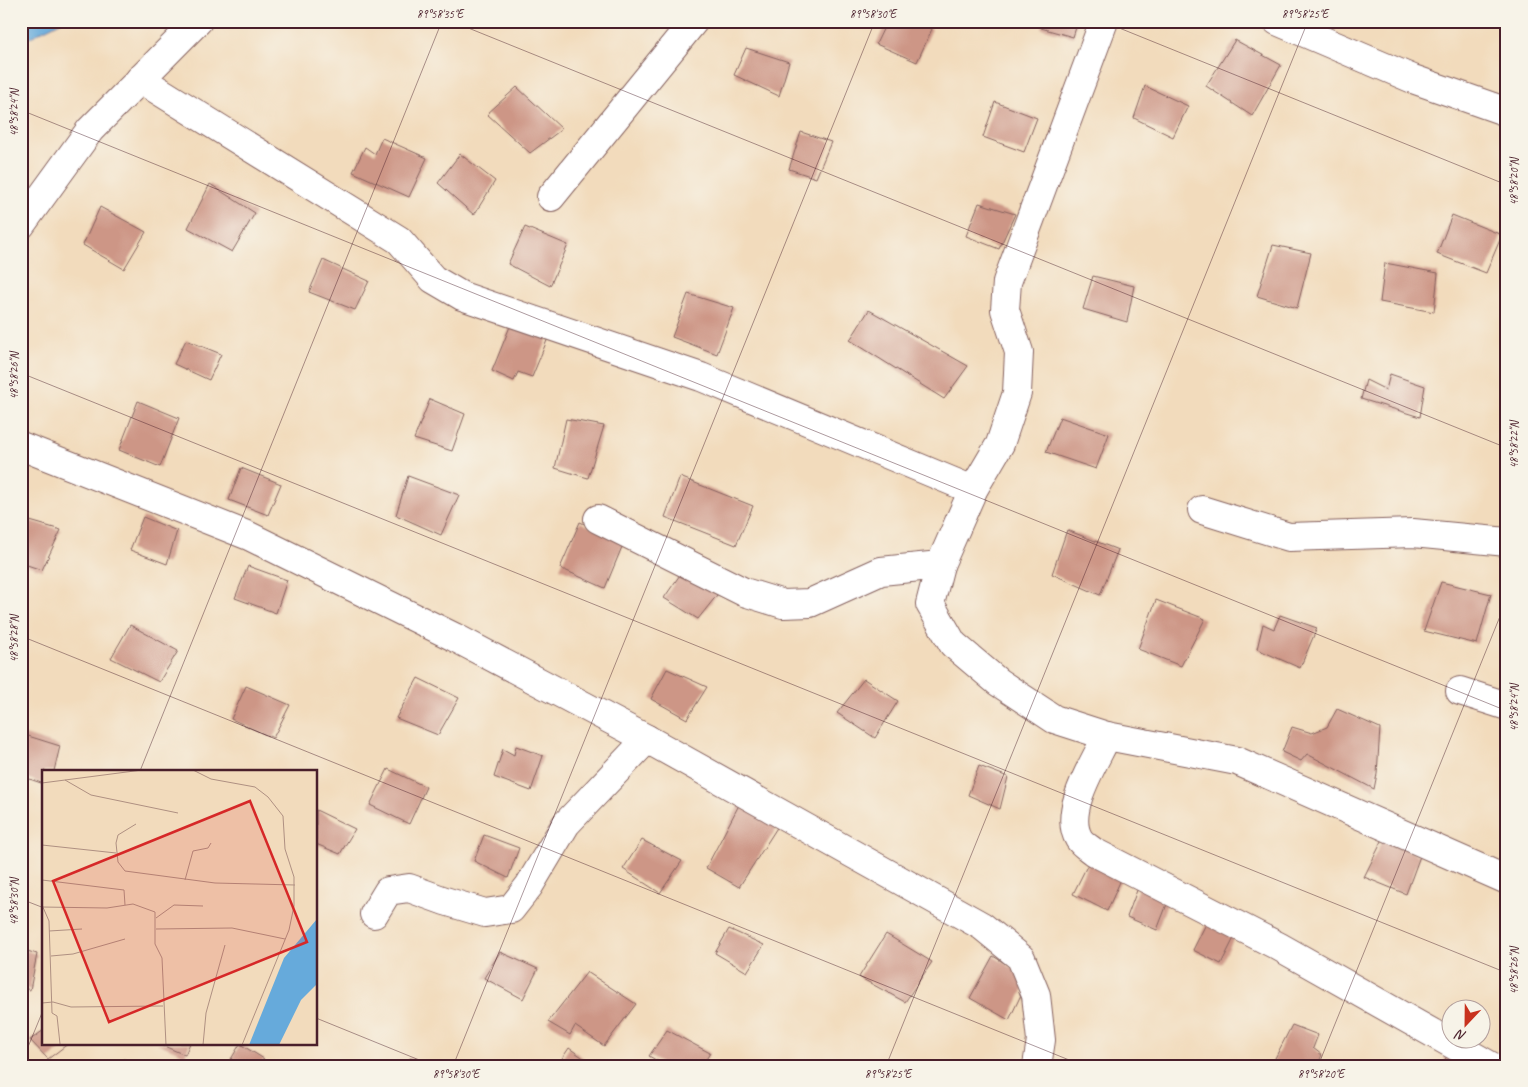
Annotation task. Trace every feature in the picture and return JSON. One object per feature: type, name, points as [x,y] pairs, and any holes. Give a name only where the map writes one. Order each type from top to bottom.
[{"type":"street","points":[[21,225],[90,130],[198,21]]},
{"type":"street","points":[[551,197],[694,21]]},
{"type":"street","points":[[1104,21],[1006,282],[1005,310],[1019,352],[1017,393],[1000,444],[973,490],[940,565],[930,604],[953,644],[998,682],[1054,719],[1107,736],[1237,761],[1507,880]]},
{"type":"street","points":[[1277,21],[1413,79],[1507,112]]},
{"type":"street","points":[[140,79],[399,240],[433,279],[462,296],[701,377],[973,490]]},
{"type":"street","points":[[21,446],[249,536],[454,636],[647,739],[982,926],[1021,958],[1036,994],[1041,1040],[1037,1066]]},
{"type":"street","points":[[1202,510],[1288,537],[1413,533],[1507,542]]},
{"type":"street","points":[[598,519],[744,592],[784,604],[810,603],[881,571],[940,565]]},
{"type":"street","points":[[1460,691],[1507,706]]},
{"type":"street","points":[[1107,736],[1076,802],[1074,825],[1079,840],[1094,852],[1278,946],[1491,1066]]},
{"type":"street","points":[[374,914],[388,891],[410,888],[485,913],[511,909],[529,886],[566,824],[647,739]]},
{"type":"water","points":[[21,21],[62,21],[21,42]]},
{"type":"building","points":[[887,21],[913,21],[932,29],[917,62],[876,44]]},
{"type":"building","points":[[1043,21],[1078,21],[1073,37],[1041,28]]},
{"type":"building","points":[[1235,40],[1281,65],[1252,116],[1206,86]]},
{"type":"building","points":[[746,48],[789,62],[779,96],[734,75]]},
{"type":"building","points":[[1145,86],[1188,106],[1173,137],[1134,118]]},
{"type":"building","points":[[517,87],[562,129],[530,153],[487,114]]},
{"type":"building","points":[[995,102],[1037,118],[1024,152],[983,137]]},
{"type":"building","points":[[801,132],[831,142],[816,178],[789,169]]},
{"type":"building","points":[[382,138],[427,158],[409,197],[353,172],[365,147],[375,154]]},
{"type":"building","points":[[460,154],[495,181],[474,215],[438,183]]},
{"type":"building","points":[[210,184],[255,213],[232,252],[188,228]]},
{"type":"building","points":[[979,203],[1015,214],[999,249],[966,236]]},
{"type":"building","points":[[100,207],[146,232],[124,269],[83,245]]},
{"type":"building","points":[[1452,215],[1502,235],[1486,273],[1437,254]]},
{"type":"building","points":[[525,227],[568,245],[550,286],[508,264]]},
{"type":"building","points":[[1273,245],[1311,253],[1297,308],[1257,296]]},
{"type":"building","points":[[323,260],[369,281],[355,310],[309,292]]},
{"type":"building","points":[[1385,263],[1438,273],[1434,312],[1380,302]]},
{"type":"building","points":[[1093,276],[1134,286],[1127,322],[1083,309]]},
{"type":"building","points":[[688,294],[734,308],[717,354],[672,337]]},
{"type":"building","points":[[869,310],[968,366],[944,399],[850,340]]},
{"type":"building","points":[[511,324],[548,338],[532,377],[518,372],[514,381],[492,371]]},
{"type":"building","points":[[186,340],[221,354],[209,380],[174,364]]},
{"type":"building","points":[[1390,374],[1425,386],[1420,417],[1361,399],[1366,380],[1386,390]]},
{"type":"building","points":[[430,399],[465,414],[452,451],[414,439]]},
{"type":"building","points":[[138,401],[179,418],[160,467],[119,450]]},
{"type":"building","points":[[1060,417],[1109,434],[1096,469],[1046,452]]},
{"type":"building","points":[[566,419],[604,426],[588,478],[555,468]]},
{"type":"building","points":[[241,468],[281,484],[268,515],[229,500]]},
{"type":"building","points":[[408,476],[459,495],[441,535],[396,515]]},
{"type":"building","points":[[680,477],[753,506],[736,545],[665,517]]},
{"type":"building","points":[[143,517],[177,531],[167,564],[130,550]]},
{"type":"building","points":[[30,521],[61,530],[42,570],[21,563],[21,539]]},
{"type":"building","points":[[580,522],[624,542],[605,588],[560,568]]},
{"type":"building","points":[[1067,530],[1118,550],[1100,595],[1052,574]]},
{"type":"building","points":[[248,566],[287,580],[276,613],[235,598]]},
{"type":"building","points":[[684,569],[721,590],[698,619],[664,598]]},
{"type":"building","points":[[1441,582],[1491,594],[1477,644],[1424,631]]},
{"type":"building","points":[[1156,600],[1205,619],[1181,666],[1138,649]]},
{"type":"building","points":[[1280,615],[1317,628],[1300,668],[1257,649],[1263,624],[1274,629]]},
{"type":"building","points":[[130,625],[178,651],[159,682],[111,658]]},
{"type":"building","points":[[667,669],[707,687],[687,719],[651,699]]},
{"type":"building","points":[[418,678],[459,698],[438,735],[396,718]]},
{"type":"building","points":[[864,679],[898,701],[875,738],[837,713]]},
{"type":"building","points":[[246,686],[290,705],[273,738],[231,719]]},
{"type":"building","points":[[1337,709],[1380,728],[1377,774],[1374,789],[1307,754],[1301,761],[1282,752],[1292,727],[1312,733],[1327,727]]},
{"type":"building","points":[[25,735],[60,746],[54,770],[42,770],[42,783],[21,776],[21,746]]},
{"type":"building","points":[[516,746],[543,756],[531,791],[494,777],[503,749],[514,755]]},
{"type":"building","points":[[979,766],[1008,777],[1000,809],[968,795]]},
{"type":"building","points":[[388,769],[426,787],[409,824],[370,805]]},
{"type":"building","points":[[739,805],[778,826],[739,887],[706,868]]},
{"type":"building","points":[[318,811],[355,829],[340,854],[318,845]]},
{"type":"building","points":[[484,835],[519,848],[508,878],[474,861]]},
{"type":"building","points":[[1383,839],[1420,856],[1406,894],[1364,877]]},
{"type":"building","points":[[642,840],[682,861],[660,893],[623,869]]},
{"type":"building","points":[[1090,860],[1123,875],[1107,911],[1073,894]]},
{"type":"building","points":[[1139,885],[1169,899],[1157,930],[1127,917]]},
{"type":"building","points":[[1207,922],[1236,934],[1221,964],[1193,950]]},
{"type":"building","points":[[729,929],[764,945],[747,972],[715,953]]},
{"type":"building","points":[[886,934],[932,962],[905,1002],[859,977]]},
{"type":"building","points":[[21,949],[37,954],[30,990],[21,987]]},
{"type":"building","points":[[500,952],[538,969],[523,999],[484,978]]},
{"type":"building","points":[[993,956],[1029,978],[1009,1020],[970,998]]},
{"type":"building","points":[[587,972],[636,1004],[604,1046],[575,1026],[570,1035],[548,1022]]},
{"type":"building","points":[[1292,1025],[1318,1035],[1313,1048],[1322,1055],[1317,1066],[1271,1066]]},
{"type":"building","points":[[667,1030],[710,1053],[702,1066],[666,1066],[649,1056]]},
{"type":"building","points":[[42,1031],[42,1044],[68,1044],[48,1059],[30,1040]]},
{"type":"building","points":[[159,1044],[190,1044],[185,1055]]},
{"type":"building","points":[[240,1044],[264,1059],[261,1066],[227,1066]]},
{"type":"building","points":[[569,1048],[595,1066],[557,1066]]},
{"type":"building","points":[[1449,1053],[1472,1066],[1441,1066]]},
{"type":"building","points":[[410,1058],[430,1066],[407,1066]]},
{"type":"building","points":[[124,1059],[141,1066],[121,1066]]}]
